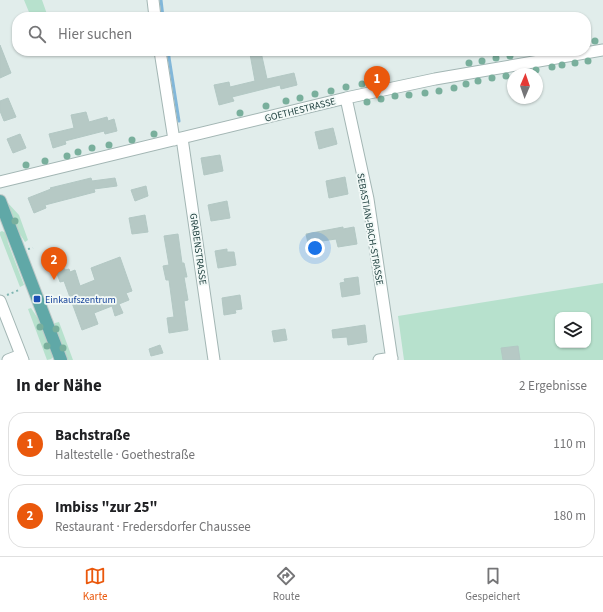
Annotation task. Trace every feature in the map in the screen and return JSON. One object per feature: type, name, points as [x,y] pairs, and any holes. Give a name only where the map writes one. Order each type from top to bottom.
[{"type":"main road","points":[[0,201],[4,225],[61,360]]},
{"type":"street","points":[[153,0],[154,12]]},
{"type":"street","name":"GOETHESTRASSE","points":[[591,52],[603,50]]},
{"type":"street","name":"GRABENSTRASSE","points":[[161,56],[178,139],[214,360]]},
{"type":"street","name":"GOETHESTRASSE","points":[[0,182],[346,98],[435,79],[568,56]]},
{"type":"street","name":"SEBASTIAN-BACH-STRASSE","points":[[346,98],[368,199],[392,359]]},
{"type":"street","points":[[3,298],[22,358],[8,360]]},
{"type":"street","points":[[379,360],[392,359]]},
{"type":"path","points":[[3,298],[19,290]]},
{"type":"green space","points":[[24,0],[42,0],[46,12],[29,12]]},
{"type":"green space","points":[[7,202],[19,215],[28,240],[25,242],[16,228]]},
{"type":"green space","points":[[2,231],[6,233],[8,243],[24,285],[20,287],[0,235],[0,232]]},
{"type":"green space","points":[[603,283],[603,360],[404,360],[398,316]]},
{"type":"green space","points":[[31,308],[41,323],[54,356],[51,359],[47,360],[28,309]]},
{"type":"green space","points":[[59,322],[73,360],[65,360],[53,326],[55,323]]},
{"type":"building","points":[[0,45],[11,73],[0,78]]},
{"type":"building","points":[[250,56],[262,56],[267,79],[294,73],[297,85],[281,89],[280,85],[232,97],[234,101],[219,105],[214,85],[229,82],[230,87],[255,81]]},
{"type":"building","points":[[8,98],[16,117],[4,121],[0,111],[0,101]]},
{"type":"building","points":[[86,112],[89,122],[107,117],[108,121],[114,119],[117,131],[105,134],[104,131],[65,141],[66,144],[53,148],[49,134],[74,128],[71,115]]},
{"type":"building","points":[[333,128],[337,144],[319,149],[315,132]]},
{"type":"building","points":[[20,134],[26,148],[13,153],[7,139]]},
{"type":"building","points":[[220,155],[223,171],[204,175],[201,158]]},
{"type":"building","points":[[345,177],[348,194],[329,198],[326,181]]},
{"type":"building","points":[[91,178],[92,181],[115,178],[117,186],[94,189],[95,192],[45,205],[46,208],[34,213],[28,198],[51,189],[50,188]]},
{"type":"building","points":[[146,186],[148,196],[135,201],[131,190]]},
{"type":"building","points":[[227,201],[230,218],[211,221],[208,205]]},
{"type":"building","points":[[145,215],[148,232],[132,234],[129,218]]},
{"type":"building","points":[[343,227],[343,229],[354,227],[357,244],[338,247],[336,239],[308,243],[306,234]]},
{"type":"building","points":[[178,234],[182,263],[184,263],[187,277],[184,277],[188,300],[184,301],[188,330],[169,333],[167,318],[174,317],[169,280],[166,280],[163,266],[169,265],[164,236]]},
{"type":"building","points":[[227,249],[227,252],[234,252],[236,265],[218,268],[215,251]]},
{"type":"building","points":[[120,257],[132,291],[126,293],[129,300],[119,304],[123,313],[115,316],[112,306],[94,313],[98,324],[82,330],[64,281],[60,282],[56,271],[64,268],[65,270],[69,269],[70,272],[75,270],[80,286],[95,280],[91,268]]},
{"type":"building","points":[[358,277],[360,294],[342,297],[340,283],[345,282],[344,279]]},
{"type":"building","points":[[240,295],[242,309],[235,310],[236,313],[224,315],[222,298]]},
{"type":"building","points":[[365,325],[367,342],[348,345],[347,337],[333,338],[332,330]]},
{"type":"building","points":[[285,329],[287,340],[274,342],[272,331]]},
{"type":"building","points":[[160,345],[163,353],[151,356],[149,349]]},
{"type":"building","points":[[518,346],[520,360],[503,360],[501,348]]},
{"type":"waterway","points":[[161,0],[162,12]]},
{"type":"waterway","points":[[169,56],[179,121]]},
{"type":"place","name":"Bachstraße","points":[[377,99]]},
{"type":"place","name":"Imbiss \"zur 25\"","points":[[54,280]]},
{"type":"place","name":"Einkaufszentrum","points":[[37,299]]}]
